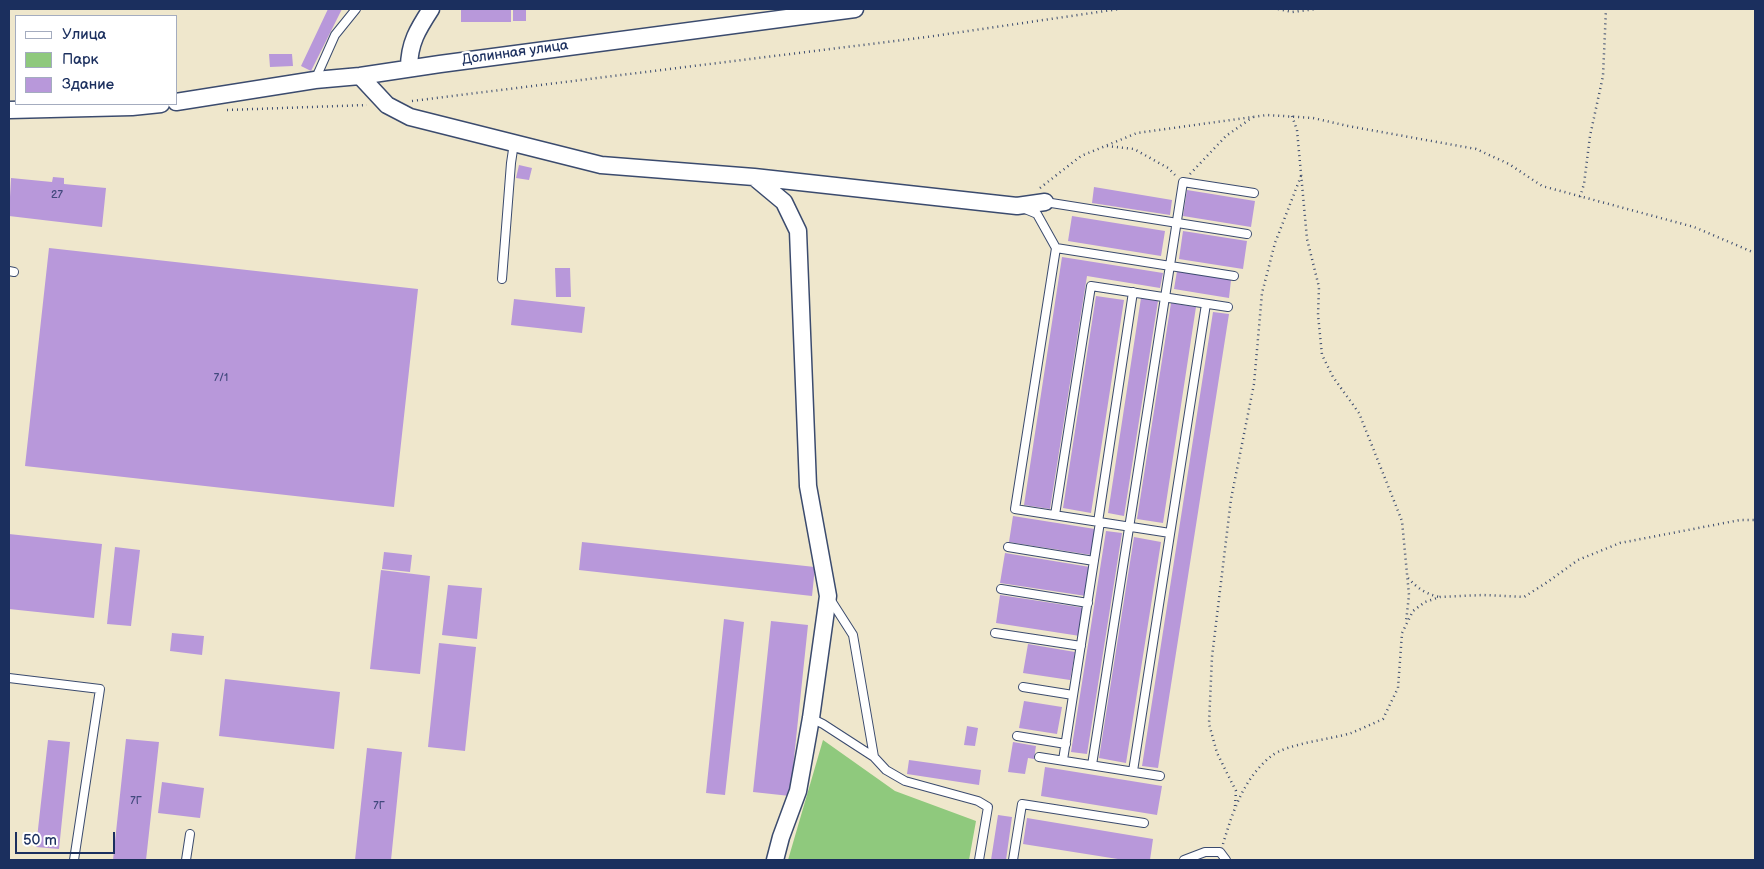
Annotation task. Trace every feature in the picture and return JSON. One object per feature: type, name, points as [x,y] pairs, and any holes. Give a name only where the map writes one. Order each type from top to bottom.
[{"type":"street","points":[[409,68],[409,53],[416,33],[430,9]]},
{"type":"street","name":"Долинная улица","points":[[178,102],[315,80],[360,76],[855,9]]},
{"type":"street","points":[[360,76],[387,105],[410,117],[601,164],[754,177],[1017,206],[1045,202]]},
{"type":"street","points":[[9,110],[152,105]]},
{"type":"street","points":[[754,177],[784,202],[798,231],[808,486],[828,596],[811,718],[798,791],[781,837],[775,860]]},
{"type":"lane","points":[[315,80],[335,35],[356,9]]},
{"type":"lane","points":[[502,279],[514,143]]},
{"type":"lane","points":[[1092,765],[1183,182],[1254,193]]},
{"type":"lane","points":[[1045,202],[1247,234]]},
{"type":"lane","points":[[1017,206],[1037,214],[1056,248],[1015,509],[1170,533]]},
{"type":"lane","points":[[1056,248],[1234,276]]},
{"type":"lane","points":[[1055,515],[1091,286],[1228,307]]},
{"type":"lane","points":[[1063,760],[1088,603],[1133,292]]},
{"type":"lane","points":[[1133,772],[1206,304]]},
{"type":"lane","points":[[1008,547],[1094,561]]},
{"type":"lane","points":[[1002,589],[1088,603]]},
{"type":"lane","points":[[828,596],[853,635],[874,757]]},
{"type":"lane","points":[[995,633],[1081,646]]},
{"type":"lane","points":[[9,678],[100,690],[74,860]]},
{"type":"lane","points":[[1022,687],[1073,695]]},
{"type":"lane","points":[[811,718],[874,757],[886,770],[905,781],[978,801],[988,807],[979,860]]},
{"type":"lane","points":[[1017,736],[1066,744]]},
{"type":"lane","points":[[1039,757],[1160,776]]},
{"type":"lane","points":[[1013,860],[1022,804],[1144,823]]},
{"type":"lane","points":[[186,860],[190,834]]},
{"type":"lane","points":[[1184,860],[1205,852],[1220,852],[1226,860]]},
{"type":"path","points":[[226,110],[387,105],[927,37],[1119,9]]},
{"type":"path","points":[[1278,9],[1292,12],[1316,9]]},
{"type":"path","points":[[1580,197],[1584,184],[1590,136],[1603,76],[1606,9]]},
{"type":"path","points":[[1089,153],[1137,133],[1254,116],[1312,118],[1476,149],[1509,164],[1542,186],[1694,227],[1755,253]]},
{"type":"path","points":[[1017,206],[1081,156],[1107,146],[1134,149],[1168,168],[1183,182],[1226,136],[1254,116]]},
{"type":"path","points":[[1292,116],[1297,130],[1307,239],[1319,287],[1318,315],[1322,355],[1333,377],[1359,412],[1402,521],[1408,595],[1406,625]]},
{"type":"path","points":[[1235,807],[1236,791],[1217,753],[1209,724],[1212,657],[1231,499],[1254,384],[1262,293],[1275,243],[1301,176]]},
{"type":"path","points":[[1220,852],[1235,807],[1250,778],[1271,756],[1291,748],[1350,733],[1383,719],[1398,688],[1402,633],[1414,611],[1425,602],[1440,598],[1483,595],[1524,597],[1578,560],[1620,543],[1740,520],[1755,520]]},
{"type":"path","points":[[1407,577],[1414,586],[1440,598]]},
{"type":"green space","points":[[823,740],[895,791],[976,821],[969,860],[788,860]]},
{"type":"building","points":[[328,9],[342,9],[311,71],[301,66]]},
{"type":"building","points":[[461,9],[511,9],[511,22],[461,22]]},
{"type":"building","points":[[513,9],[526,9],[526,21],[513,21]]},
{"type":"building","points":[[269,54],[292,54],[293,66],[270,67]]},
{"type":"building","points":[[519,165],[532,168],[529,180],[516,178]]},
{"type":"building","points":[[53,177],[64,178],[64,184],[106,188],[102,227],[9,216],[11,178],[52,182]]},
{"type":"building","points":[[1094,187],[1172,200],[1170,215],[1092,203]]},
{"type":"building","points":[[1187,190],[1255,201],[1251,227],[1183,216]]},
{"type":"building","points":[[1072,216],[1165,231],[1161,256],[1068,241]]},
{"type":"building","points":[[1183,231],[1247,241],[1243,269],[1179,259]]},
{"type":"building","points":[[49,248],[418,289],[394,507],[25,466]]},
{"type":"building","points":[[1062,257],[1163,273],[1160,288],[1087,276],[1050,509],[1024,505]]},
{"type":"building","points":[[555,268],[570,268],[571,297],[556,297]]},
{"type":"building","points":[[1177,271],[1231,280],[1229,298],[1174,289]]},
{"type":"building","points":[[1096,296],[1124,300],[1091,513],[1063,508]]},
{"type":"building","points":[[1141,298],[1158,301],[1124,516],[1108,513]]},
{"type":"building","points":[[514,299],[585,307],[582,333],[511,325]]},
{"type":"building","points":[[1171,303],[1196,307],[1163,523],[1137,519]]},
{"type":"building","points":[[1213,312],[1229,314],[1158,768],[1142,766]]},
{"type":"building","points":[[1013,516],[1095,529],[1091,555],[1009,542]]},
{"type":"building","points":[[1106,531],[1122,533],[1087,754],[1071,752]]},
{"type":"building","points":[[9,534],[102,544],[94,618],[9,609]]},
{"type":"building","points":[[1134,537],[1161,542],[1126,763],[1099,758]]},
{"type":"building","points":[[582,542],[815,567],[812,596],[579,570]]},
{"type":"building","points":[[115,547],[140,550],[131,626],[107,624]]},
{"type":"building","points":[[384,552],[412,555],[410,572],[382,569]]},
{"type":"building","points":[[1005,553],[1090,567],[1086,596],[1000,583]]},
{"type":"building","points":[[381,570],[430,576],[420,674],[370,669]]},
{"type":"building","points":[[448,585],[482,588],[477,639],[442,635]]},
{"type":"building","points":[[1000,595],[1085,608],[1080,636],[996,623]]},
{"type":"building","points":[[724,619],[744,622],[725,795],[706,793]]},
{"type":"building","points":[[771,621],[808,625],[790,796],[753,792]]},
{"type":"building","points":[[172,633],[204,636],[202,655],[170,651]]},
{"type":"building","points":[[439,643],[476,647],[465,751],[428,747]]},
{"type":"building","points":[[1028,644],[1075,652],[1070,680],[1023,673]]},
{"type":"building","points":[[225,679],[340,692],[334,749],[219,736]]},
{"type":"building","points":[[1024,701],[1062,707],[1057,734],[1019,728]]},
{"type":"building","points":[[967,726],[978,728],[975,746],[964,745]]},
{"type":"building","points":[[126,739],[159,742],[146,860],[113,860]]},
{"type":"building","points":[[48,740],[70,742],[59,849],[36,847]]},
{"type":"building","points":[[1013,742],[1036,746],[1034,759],[1028,758],[1025,774],[1008,772]]},
{"type":"building","points":[[367,748],[402,752],[391,860],[355,860]]},
{"type":"building","points":[[909,760],[981,770],[979,785],[907,774]]},
{"type":"building","points":[[1045,767],[1162,786],[1157,815],[1041,796]]},
{"type":"building","points":[[162,782],[204,788],[200,818],[158,813]]},
{"type":"building","points":[[998,815],[1012,817],[1006,860],[991,860]]},
{"type":"building","points":[[1027,818],[1153,839],[1150,860],[1124,860],[1023,844]]}]
